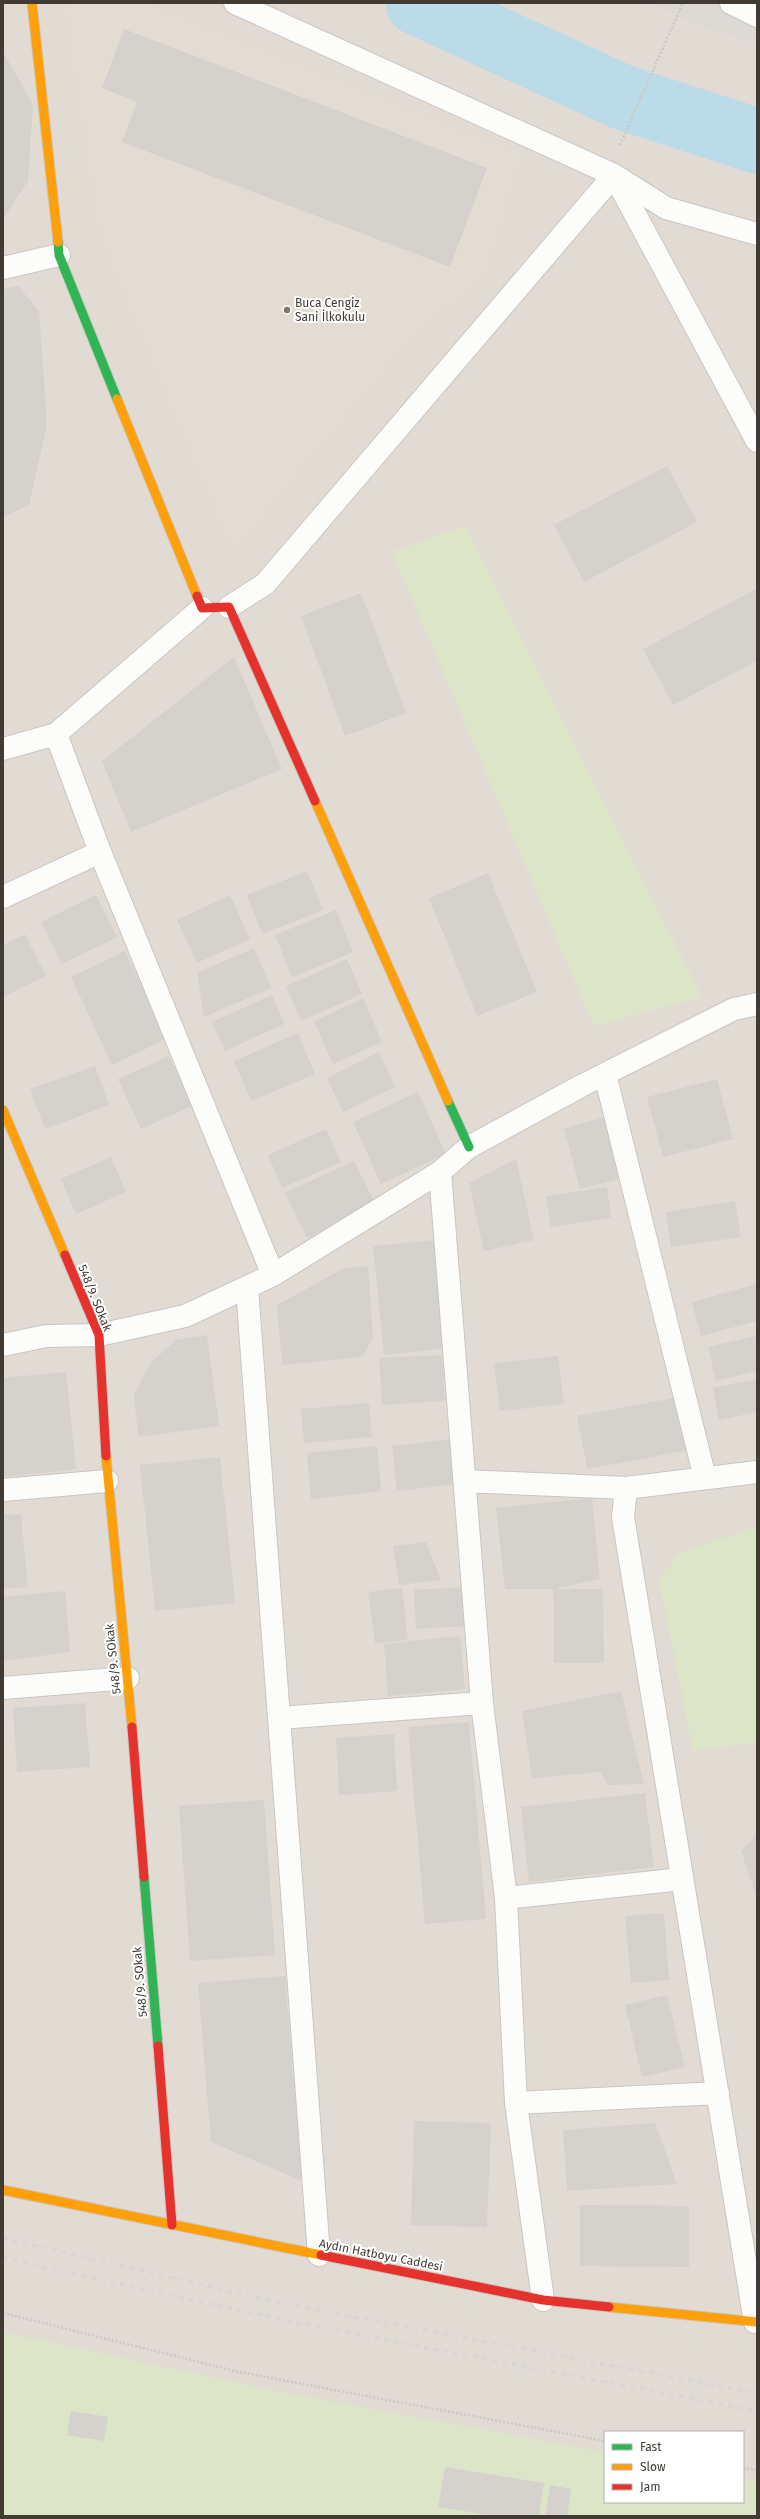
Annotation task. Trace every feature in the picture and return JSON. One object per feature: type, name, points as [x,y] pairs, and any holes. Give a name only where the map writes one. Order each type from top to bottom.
[{"type":"street","points":[[32,3],[59,256],[202,608]]},
{"type":"street","points":[[235,3],[614,175],[666,208],[757,234]]},
{"type":"street","points":[[614,175],[757,441]]},
{"type":"street","points":[[3,749],[56,734],[202,608],[229,607],[265,584],[614,175]]},
{"type":"street","points":[[3,268],[59,256]]},
{"type":"street","points":[[229,607],[469,1147]]},
{"type":"street","points":[[56,734],[100,852],[273,1275]]},
{"type":"street","points":[[3,897],[100,852]]},
{"type":"street","points":[[3,1345],[46,1336],[99,1335],[184,1316],[247,1288],[273,1275],[440,1172],[469,1147],[605,1074],[734,1009],[757,1004]]},
{"type":"street","points":[[605,1074],[705,1478]]},
{"type":"street","name":"548/9. SOkak","points":[[3,1110],[99,1335],[107,1481],[128,1678],[172,2225]]},
{"type":"street","points":[[440,1172],[466,1481],[482,1703],[506,1898],[516,2103],[543,2300]]},
{"type":"street","points":[[247,1288],[318,2255]]},
{"type":"street","points":[[466,1481],[626,1488],[757,1472]]},
{"type":"street","points":[[3,1490],[107,1481]]},
{"type":"street","points":[[626,1488],[623,1517],[756,2322]]},
{"type":"street","points":[[3,1688],[128,1678]]},
{"type":"street","points":[[279,1718],[482,1703]]},
{"type":"street","points":[[506,1898],[682,1880]]},
{"type":"street","points":[[516,2103],[718,2093]]},
{"type":"street","name":"Aydın Hatboyu Caddesi","points":[[3,2190],[543,2300],[756,2322]]},
{"type":"path","points":[[616,153],[683,3]]},
{"type":"path","points":[[3,2313],[239,2372],[604,2441]]},
{"type":"path","points":[[744,2468],[757,2470]]},
{"type":"shaded area","points":[[3,3],[757,3],[757,2516],[3,2516]]},
{"type":"shaded area","name":"Buca Cengiz Sani İlkokulu","points":[[72,3],[146,3],[522,154],[490,268],[399,353],[232,554],[99,236],[64,11]]},
{"type":"shaded area","points":[[647,3],[757,3],[757,43],[715,31]]},
{"type":"green space","points":[[465,526],[702,997],[594,1026],[392,552]]},
{"type":"green space","points":[[757,1526],[757,1743],[693,1751],[659,1580],[679,1553]]},
{"type":"green space","points":[[3,2332],[276,2391],[604,2452],[604,2503],[744,2503],[744,2478],[757,2481],[757,2516],[3,2516]]},
{"type":"building","points":[[124,29],[487,168],[450,267],[122,142],[137,102],[102,88]]},
{"type":"building","points":[[3,52],[33,104],[28,181],[3,219]]},
{"type":"building","points":[[18,286],[39,311],[47,424],[29,505],[3,517],[3,289]]},
{"type":"building","points":[[667,466],[697,522],[584,582],[554,525]]},
{"type":"building","points":[[756,589],[757,661],[673,705],[643,649]]},
{"type":"building","points":[[361,593],[406,713],[345,736],[301,616]]},
{"type":"building","points":[[234,657],[282,769],[131,832],[102,761]]},
{"type":"building","points":[[307,871],[323,910],[262,934],[247,895]]},
{"type":"building","points":[[488,873],[537,992],[477,1016],[429,898]]},
{"type":"building","points":[[96,895],[117,937],[62,964],[41,922]]},
{"type":"building","points":[[230,895],[250,939],[197,963],[177,920]]},
{"type":"building","points":[[336,910],[353,952],[292,977],[275,935]]},
{"type":"building","points":[[25,934],[46,976],[3,997],[3,945]]},
{"type":"building","points":[[254,948],[271,988],[204,1017],[197,973]]},
{"type":"building","points":[[125,951],[166,1039],[112,1065],[71,977]]},
{"type":"building","points":[[347,959],[362,994],[301,1021],[286,986]]},
{"type":"building","points":[[272,995],[284,1024],[225,1051],[212,1022]]},
{"type":"building","points":[[363,998],[382,1042],[333,1064],[314,1021]]},
{"type":"building","points":[[298,1033],[315,1074],[251,1101],[234,1061]]},
{"type":"building","points":[[379,1052],[395,1087],[343,1112],[327,1078]]},
{"type":"building","points":[[169,1056],[192,1106],[141,1129],[118,1079]]},
{"type":"building","points":[[95,1066],[109,1105],[45,1129],[30,1089]]},
{"type":"building","points":[[717,1079],[733,1139],[663,1157],[647,1097]]},
{"type":"building","points":[[418,1092],[446,1154],[381,1184],[353,1122]]},
{"type":"building","points":[[613,1115],[628,1177],[580,1189],[564,1128]]},
{"type":"building","points":[[326,1129],[341,1162],[282,1188],[268,1155]]},
{"type":"building","points":[[111,1157],[126,1192],[76,1214],[61,1179]]},
{"type":"building","points":[[516,1159],[534,1240],[484,1251],[469,1183]]},
{"type":"building","points":[[354,1161],[376,1205],[307,1238],[285,1193]]},
{"type":"building","points":[[607,1187],[611,1218],[551,1227],[546,1196]]},
{"type":"building","points":[[735,1201],[741,1237],[671,1247],[666,1212]]},
{"type":"building","points":[[435,1240],[446,1348],[384,1355],[373,1246]]},
{"type":"building","points":[[368,1266],[373,1338],[362,1357],[282,1365],[277,1305],[344,1268]]},
{"type":"building","points":[[757,1284],[757,1321],[701,1336],[692,1302]]},
{"type":"building","points":[[207,1335],[219,1426],[138,1437],[134,1394],[151,1362],[176,1340]]},
{"type":"building","points":[[757,1336],[757,1371],[716,1381],[708,1347]]},
{"type":"building","points":[[442,1355],[445,1401],[382,1405],[379,1358]]},
{"type":"building","points":[[558,1356],[564,1404],[500,1411],[494,1363]]},
{"type":"building","points":[[66,1372],[76,1469],[3,1477],[3,1378]]},
{"type":"building","points":[[757,1379],[757,1412],[719,1420],[713,1388]]},
{"type":"building","points":[[679,1397],[689,1450],[587,1469],[577,1416]]},
{"type":"building","points":[[369,1403],[372,1437],[304,1443],[301,1409]]},
{"type":"building","points":[[453,1439],[458,1484],[397,1491],[392,1446]]},
{"type":"building","points":[[377,1446],[381,1491],[311,1499],[307,1453]]},
{"type":"building","points":[[220,1457],[235,1603],[155,1611],[140,1465]]},
{"type":"building","points":[[592,1498],[600,1579],[553,1589],[505,1589],[496,1508]]},
{"type":"building","points":[[21,1514],[28,1587],[3,1589],[3,1515]]},
{"type":"building","points":[[426,1542],[441,1580],[399,1585],[393,1546]]},
{"type":"building","points":[[464,1587],[466,1626],[416,1629],[414,1590]]},
{"type":"building","points":[[402,1588],[408,1640],[375,1643],[368,1592]]},
{"type":"building","points":[[553,1589],[603,1589],[604,1663],[554,1663]]},
{"type":"building","points":[[65,1591],[70,1652],[3,1661],[3,1597]]},
{"type":"building","points":[[460,1636],[465,1689],[388,1696],[384,1644]]},
{"type":"building","points":[[621,1691],[644,1784],[608,1785],[601,1772],[532,1778],[522,1711]]},
{"type":"building","points":[[85,1703],[90,1767],[17,1772],[13,1708]]},
{"type":"building","points":[[469,1722],[486,1919],[425,1924],[408,1727]]},
{"type":"building","points":[[394,1734],[397,1791],[339,1795],[336,1738]]},
{"type":"building","points":[[645,1793],[654,1867],[529,1882],[521,1807]]},
{"type":"building","points":[[264,1800],[275,1955],[190,1961],[179,1806]]},
{"type":"building","points":[[757,1834],[757,1899],[741,1851]]},
{"type":"building","points":[[664,1913],[669,1980],[631,1983],[625,1916]]},
{"type":"building","points":[[285,1976],[302,2181],[211,2142],[198,1983]]},
{"type":"building","points":[[667,1995],[685,2067],[642,2077],[625,2005]]},
{"type":"building","points":[[414,2121],[491,2123],[487,2227],[411,2225]]},
{"type":"building","points":[[655,2123],[677,2184],[567,2191],[563,2130]]},
{"type":"building","points":[[580,2205],[689,2206],[689,2267],[580,2266]]},
{"type":"building","points":[[71,2411],[108,2417],[104,2441],[67,2435]]},
{"type":"building","points":[[445,2467],[544,2483],[539,2516],[495,2516],[438,2507]]},
{"type":"building","points":[[550,2485],[571,2489],[567,2516],[545,2516]]},
{"type":"waterway","points":[[418,3],[622,97],[757,141]]},
{"type":"railway","points":[[3,2238],[281,2303],[757,2393]]},
{"type":"railway","points":[[3,2258],[278,2319],[757,2411]]},
{"type":"traffic: fast","points":[[58,242],[59,255],[117,399]]},
{"type":"traffic: fast","points":[[448,1101],[469,1147]]},
{"type":"traffic: fast","points":[[144,1877],[158,2046]]},
{"type":"traffic: slow","points":[[32,3],[58,242]]},
{"type":"traffic: slow","points":[[117,399],[197,596]]},
{"type":"traffic: slow","points":[[315,801],[448,1101]]},
{"type":"traffic: slow","points":[[3,1110],[65,1255]]},
{"type":"traffic: slow","points":[[106,1456],[132,1727]]},
{"type":"traffic: slow","points":[[3,2190],[321,2255]]},
{"type":"traffic: slow","points":[[609,2307],[757,2322]]},
{"type":"traffic: jam","points":[[197,596],[202,608],[229,607],[315,801]]},
{"type":"traffic: jam","points":[[65,1255],[99,1335],[106,1456]]},
{"type":"traffic: jam","points":[[132,1727],[144,1877]]},
{"type":"traffic: jam","points":[[158,2046],[172,2225]]},
{"type":"traffic: jam","points":[[321,2255],[543,2300],[609,2307]]},
{"type":"place","name":"Buca Cengiz Sani İlkokulu","points":[[287,310]]}]
